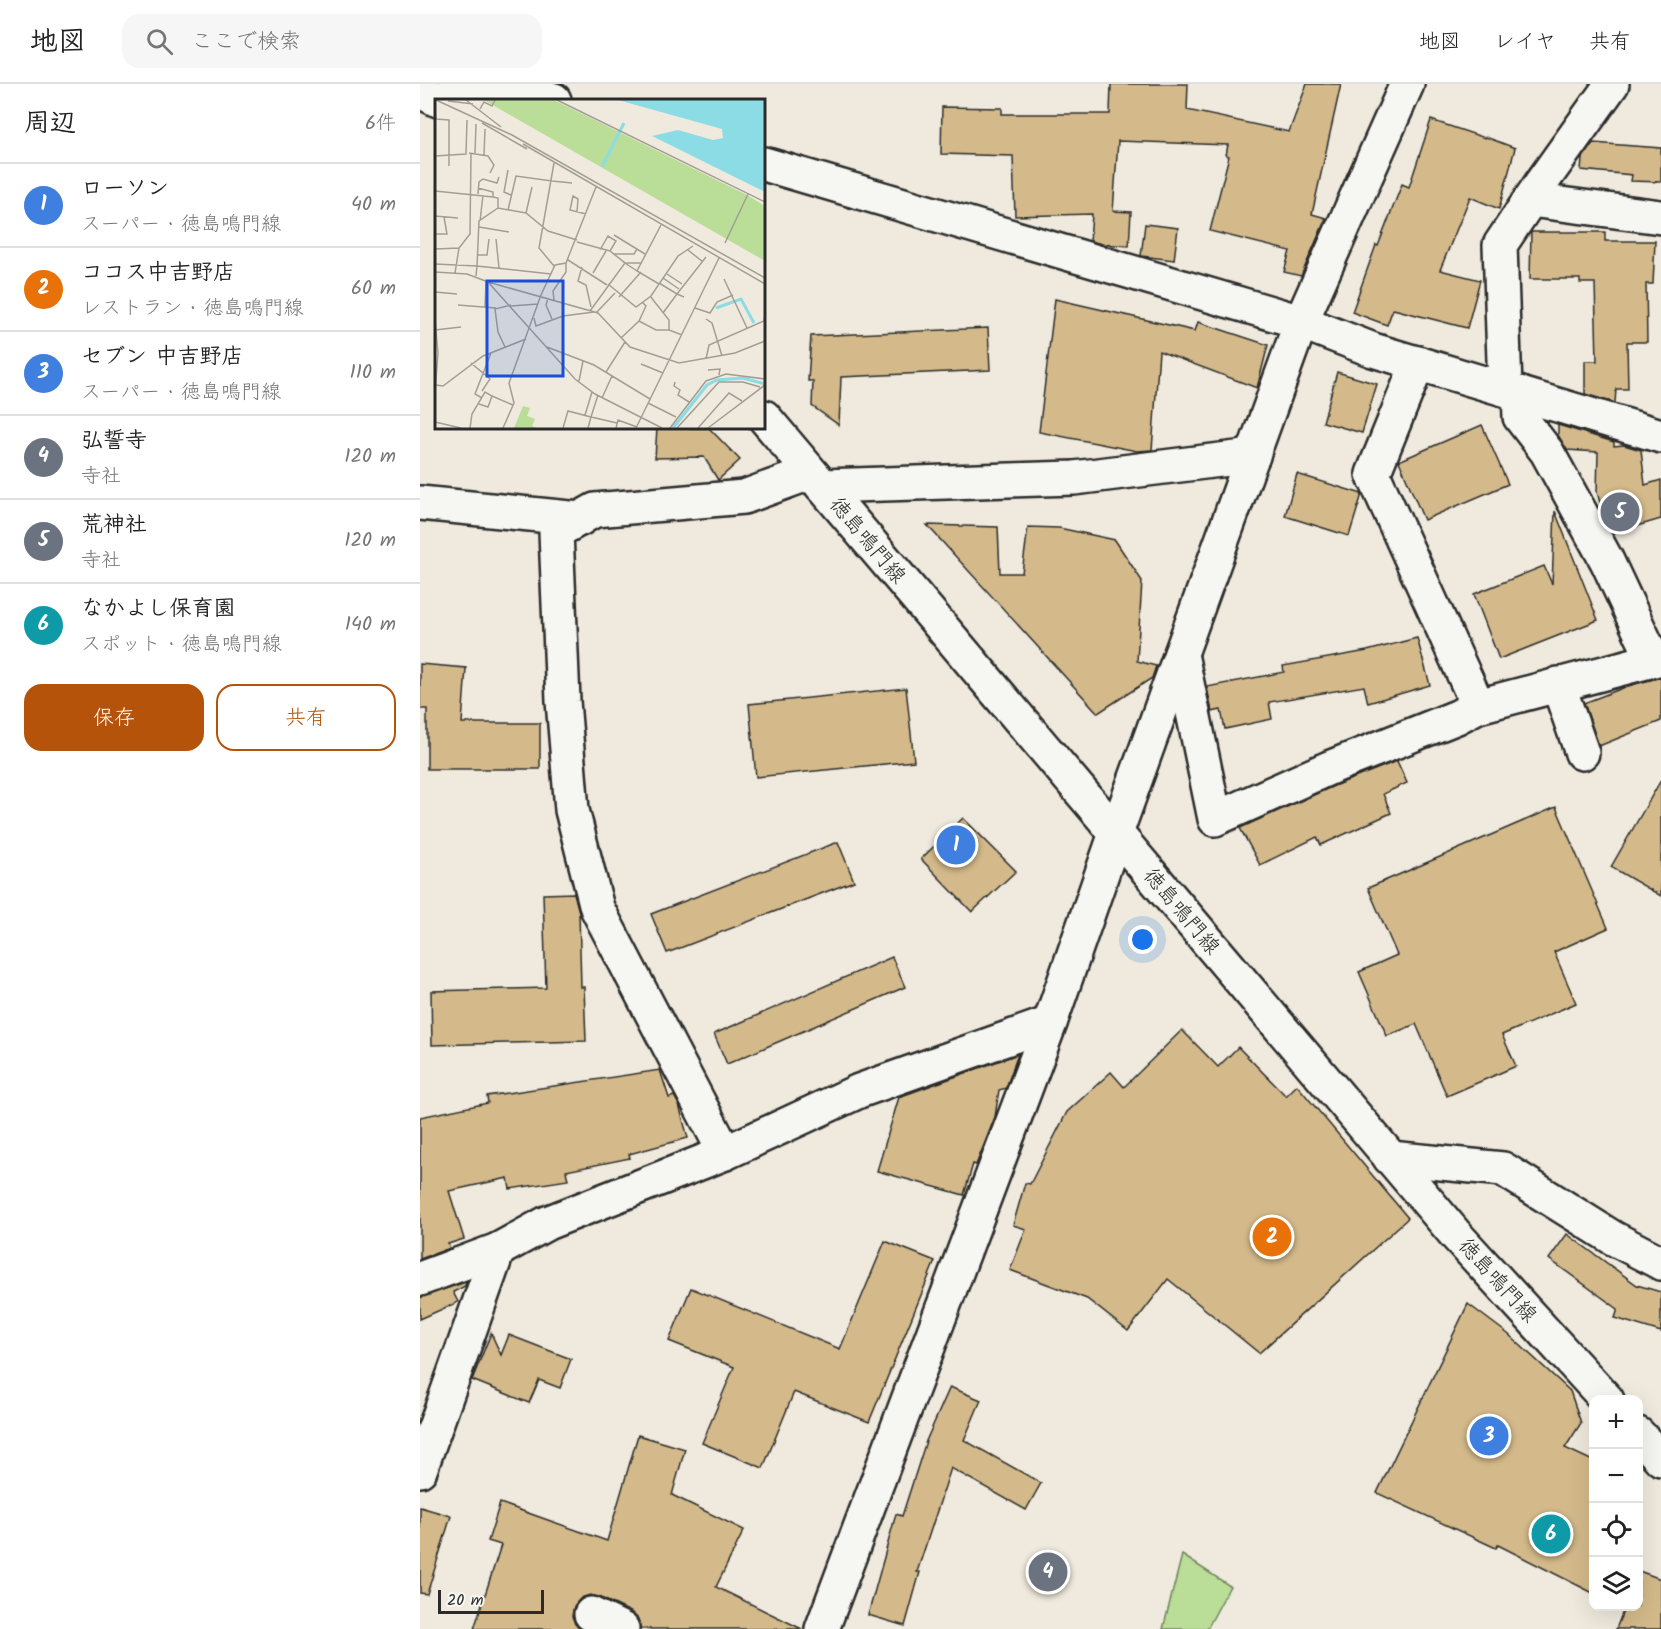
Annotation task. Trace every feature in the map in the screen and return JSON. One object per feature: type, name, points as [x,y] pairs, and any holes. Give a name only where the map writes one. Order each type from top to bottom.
[{"type":"street","points":[[441,99],[466,84],[511,87],[551,99]]},
{"type":"street","points":[[822,1629],[1050,1023],[1116,833],[1301,322],[1407,84]]},
{"type":"street","points":[[1181,654],[1215,819],[1329,768],[1457,717],[1478,706],[1657,658],[1553,462],[1520,417],[1512,391],[1500,245],[1612,84]]},
{"type":"street","points":[[420,91],[437,99]]},
{"type":"street","points":[[765,164],[1301,322],[1373,350],[1661,436]]},
{"type":"street","points":[[1530,200],[1661,218]]},
{"type":"street","points":[[1418,363],[1373,474],[1478,706]]},
{"type":"street","name":"徳島鳴門線","points":[[765,418],[1456,1235],[1602,1395]]},
{"type":"street","points":[[725,1153],[597,908],[572,810],[563,701],[556,532],[595,510],[744,497],[816,479],[1074,478],[1253,456]]},
{"type":"street","points":[[420,503],[580,519]]},
{"type":"street","points":[[1558,684],[1582,753]]},
{"type":"street","points":[[420,1279],[498,1250],[547,1223],[725,1153],[859,1091],[1050,1023]]},
{"type":"street","points":[[1390,1158],[1503,1168],[1613,1238],[1661,1263]]},
{"type":"street","points":[[420,1470],[498,1250]]},
{"type":"street","points":[[1643,1439],[1661,1459]]},
{"type":"street","points":[[591,1614],[622,1629]]},
{"type":"green space","points":[[1182,1555],[1230,1586],[1207,1629],[1163,1629]]},
{"type":"building","points":[[1111,84],[1188,84],[1187,110],[1289,132],[1307,84],[1341,84],[1312,214],[1326,218],[1301,276],[1284,272],[1290,251],[1210,231],[1229,156],[1226,155],[1228,145],[1118,141],[1113,211],[1131,212],[1129,246],[1090,241],[1092,214],[1015,216],[1013,156],[941,154],[942,107],[1002,108],[1002,114],[1110,114]]},
{"type":"building","points":[[1431,120],[1515,148],[1499,209],[1470,197],[1440,270],[1480,280],[1467,328],[1393,309],[1387,325],[1352,312],[1376,245],[1378,246],[1402,184],[1409,187]]},
{"type":"building","points":[[1593,143],[1661,148],[1661,182],[1631,181],[1632,175],[1581,170],[1582,159]]},
{"type":"building","points":[[1145,224],[1178,228],[1174,260],[1141,256]]},
{"type":"building","points":[[1531,232],[1605,232],[1605,241],[1655,241],[1653,284],[1646,284],[1647,342],[1627,342],[1628,389],[1616,389],[1615,403],[1585,394],[1585,361],[1597,361],[1595,283],[1580,283],[1580,279],[1530,279]]},
{"type":"building","points":[[1055,299],[1195,331],[1198,322],[1268,345],[1257,388],[1159,351],[1152,450],[1137,451],[1039,432]]},
{"type":"building","points":[[988,328],[990,370],[841,377],[839,425],[812,406],[813,381],[808,381],[811,336]]},
{"type":"building","points":[[1337,372],[1377,384],[1362,433],[1323,422]]},
{"type":"building","points":[[1482,425],[1508,484],[1424,520],[1399,461]]},
{"type":"building","points":[[1558,425],[1614,442],[1614,446],[1624,445],[1641,450],[1645,485],[1661,480],[1661,519],[1613,533],[1604,517],[1597,492],[1598,452],[1567,450],[1558,435]]},
{"type":"building","points":[[657,429],[710,429],[740,460],[718,480],[704,457],[655,458]]},
{"type":"building","points":[[1297,474],[1362,494],[1349,536],[1285,516]]},
{"type":"building","points":[[1555,511],[1598,620],[1499,659],[1474,594],[1544,566],[1552,584]]},
{"type":"building","points":[[927,525],[998,527],[1000,573],[1022,573],[1028,527],[1059,528],[1115,540],[1142,581],[1137,661],[1156,666],[1152,678],[1098,713]]},
{"type":"building","points":[[1417,638],[1430,685],[1368,703],[1364,686],[1269,702],[1272,719],[1225,729],[1221,710],[1212,712],[1207,687],[1284,672],[1283,666],[1367,651]]},
{"type":"building","points":[[420,664],[466,668],[462,723],[540,723],[540,769],[427,769],[427,709],[420,709]]},
{"type":"building","points":[[1661,677],[1661,721],[1599,746],[1584,703],[1628,686]]},
{"type":"building","points":[[906,688],[914,761],[756,777],[749,704]]},
{"type":"building","points":[[1397,761],[1407,783],[1383,794],[1391,813],[1321,845],[1317,837],[1260,865],[1240,828],[1336,785]]},
{"type":"building","points":[[1661,780],[1661,896],[1611,867]]},
{"type":"building","points":[[1556,807],[1608,928],[1554,952],[1576,1003],[1502,1035],[1516,1066],[1447,1096],[1416,1024],[1387,1036],[1359,972],[1397,955],[1368,888]]},
{"type":"building","points":[[963,818],[1016,871],[972,912],[921,859]]},
{"type":"building","points":[[838,842],[854,881],[667,953],[651,914]]},
{"type":"building","points":[[574,893],[579,912],[581,987],[584,987],[586,1041],[432,1045],[431,991],[546,988],[543,894]]},
{"type":"building","points":[[892,957],[905,987],[727,1064],[714,1034]]},
{"type":"building","points":[[1182,1030],[1218,1067],[1238,1047],[1286,1096],[1297,1085],[1408,1218],[1259,1353],[1168,1279],[1128,1331],[1087,1299],[1010,1270],[1026,1229],[1013,1225],[1025,1183],[1030,1184],[1067,1112],[1111,1072],[1124,1087]]},
{"type":"building","points":[[1018,1054],[1006,1088],[999,1090],[995,1117],[976,1165],[973,1164],[964,1195],[877,1171],[899,1097]]},
{"type":"building","points":[[660,1070],[669,1098],[674,1096],[679,1105],[688,1138],[629,1154],[630,1158],[566,1171],[568,1180],[510,1189],[508,1178],[449,1191],[464,1239],[448,1244],[450,1248],[420,1259],[420,1117],[488,1103],[487,1096]]},
{"type":"building","points":[[1567,1234],[1637,1285],[1661,1292],[1661,1332],[1615,1318],[1618,1309],[1549,1259]]},
{"type":"building","points":[[885,1241],[935,1261],[869,1422],[794,1392],[763,1468],[702,1443],[734,1367],[669,1341],[691,1288],[840,1349]]},
{"type":"building","points":[[466,1282],[465,1286],[453,1292],[458,1302],[420,1319],[420,1297]]},
{"type":"building","points":[[1468,1304],[1508,1334],[1570,1391],[1581,1423],[1565,1448],[1589,1459],[1589,1591],[1498,1545],[1496,1548],[1377,1493]]},
{"type":"building","points":[[491,1333],[501,1355],[509,1335],[571,1359],[560,1388],[539,1380],[529,1403],[472,1380]]},
{"type":"building","points":[[950,1387],[981,1400],[964,1440],[1041,1483],[1026,1510],[951,1468],[917,1572],[920,1572],[905,1626],[868,1615],[896,1514],[902,1516],[926,1441]]},
{"type":"building","points":[[638,1435],[685,1449],[672,1495],[744,1530],[716,1587],[802,1629],[641,1629],[638,1619],[631,1612],[590,1595],[581,1598],[574,1606],[572,1616],[575,1624],[581,1629],[474,1629],[501,1545],[488,1541],[500,1503],[607,1541]]},
{"type":"building","points":[[420,1507],[451,1516],[427,1594],[420,1593]]},
{"type":"building","points":[[1643,1572],[1661,1579],[1661,1629],[1616,1629],[1623,1611],[1643,1611]]},
{"type":"place","name":"荒神社","points":[[1620,512]]},
{"type":"place","name":"ローソン","points":[[956,845]]},
{"type":"place","name":"ココス中吉野店","points":[[1272,1237]]},
{"type":"place","name":"セブン 中吉野店","points":[[1489,1436]]},
{"type":"place","name":"なかよし保育園","points":[[1551,1534]]},
{"type":"place","name":"弘誓寺","points":[[1048,1572]]}]
